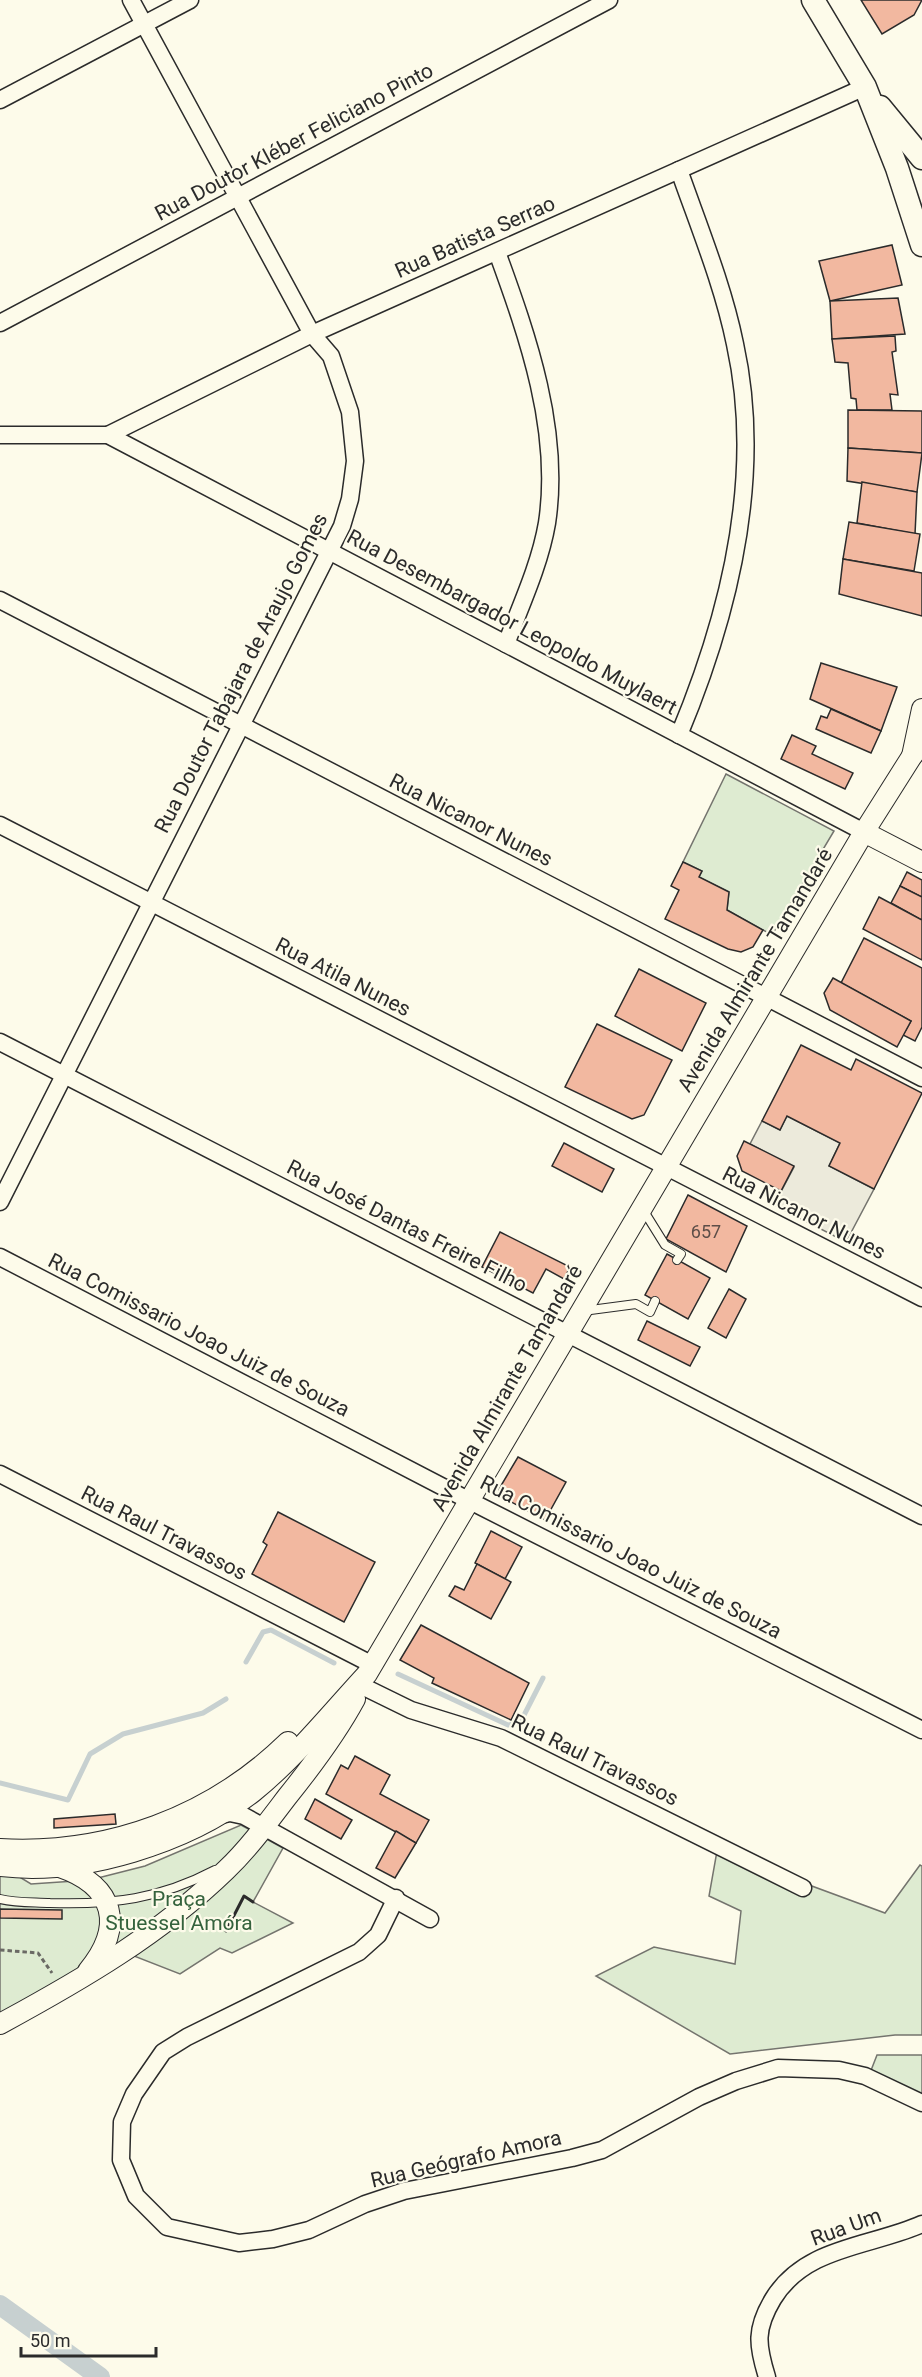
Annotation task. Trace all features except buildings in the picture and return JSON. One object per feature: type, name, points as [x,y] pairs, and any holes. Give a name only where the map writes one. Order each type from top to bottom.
[{"type":"main road","points":[[813,0],[864,87],[897,168],[922,245]]},
{"type":"main road","points":[[864,87],[922,158]]},
{"type":"street","name":"Rua Doutor Tabajara de Araujo Gomes","points":[[0,1202],[329,551],[345,517],[355,461],[350,412],[331,356],[312,334],[131,0]]},
{"type":"street","points":[[0,100],[190,0]]},
{"type":"street","name":"Rua Doutor Kléber Feliciano Pinto","points":[[0,323],[609,0]]},
{"type":"street","name":"Rua Batista Serrao","points":[[108,435],[312,334],[864,87]]},
{"type":"street","points":[[679,170],[735,343],[744,395],[746,449],[734,562],[720,626],[701,682],[679,735]]},
{"type":"street","points":[[496,252],[518,311],[536,378],[547,424],[550,475],[547,524],[529,584],[506,644]]},
{"type":"street","name":"Rua Desembargador Leopoldo Muylaert","points":[[0,435],[108,435],[864,832]]},
{"type":"street","name":"Rua Nicanor Nunes","points":[[0,600],[922,1078]]},
{"type":"street","name":"Avenida Almirante Tamandaré","points":[[0,1866],[59,1867],[137,1850],[197,1826],[253,1792],[367,1675],[864,832],[917,750],[922,710]]},
{"type":"street","name":"Rua Atila Nunes","points":[[0,825],[665,1168]]},
{"type":"street","points":[[864,832],[922,862]]},
{"type":"street","name":"Rua José Dantas Freire Filho","points":[[0,1042],[922,1516]]},
{"type":"street","name":"Rua Nicanor Nunes","points":[[665,1168],[922,1298]]},
{"type":"street","name":"Rua Comissario Joao Juiz de Souza","points":[[0,1257],[470,1501],[922,1730]]},
{"type":"street","name":"Rua Raul Travassos","points":[[0,1474],[367,1675],[411,1710],[501,1737],[803,1888]]},
{"type":"street","points":[[0,2024],[64,1989],[159,1927],[237,1859],[330,1742],[367,1675]]},
{"type":"street","points":[[0,1849],[48,1849],[100,1842],[141,1832],[185,1814],[222,1794],[250,1775],[273,1756],[323,1705],[367,1675]]},
{"type":"street","points":[[216,1816],[230,1813],[264,1826],[430,1919]]},
{"type":"street","points":[[59,1867],[87,1878],[99,1888],[107,1904],[109,1917],[107,1940],[82,1977]]},
{"type":"street","name":"Rua Geógrafo Amora","points":[[396,1898],[378,1935],[359,1952],[187,2037],[163,2052],[149,2069],[134,2094],[122,2122],[121,2160],[136,2196],[167,2226],[239,2243],[282,2237],[309,2230],[365,2204],[404,2191],[602,2150],[699,2097],[736,2081],[778,2068],[839,2070],[866,2076],[922,2103]]},
{"type":"street","name":"Rua Um","points":[[767,2377],[760,2356],[758,2334],[765,2313],[778,2290],[797,2271],[821,2257],[922,2224]]},
{"type":"lane","points":[[642,1208],[664,1245],[681,1254],[677,1260]]},
{"type":"lane","points":[[580,1311],[636,1304],[650,1312],[655,1301]]},
{"type":"lane","points":[[0,1899],[107,1904],[142,1898],[174,1888],[237,1859]]},
{"type":"path","points":[[0,1950],[38,1953],[64,1989]]},
{"type":"green space","points":[[726,774],[834,831],[772,935],[727,910],[729,892],[699,877],[702,871],[683,862]]},
{"type":"green space","name":"Praça Stuessel Amóra","points":[[241,1825],[283,1848],[253,1902],[293,1923],[232,1953],[220,1948],[180,1974],[124,1952],[0,2024],[0,1876],[18,1876],[31,1884],[90,1880],[145,1866]]},
{"type":"green space","points":[[717,1851],[885,1913],[920,1865],[922,1866],[922,2035],[895,2035],[730,2054],[596,1976],[654,1947],[735,1964],[741,1911],[709,1896]]},
{"type":"green space","points":[[877,2055],[922,2055],[922,2108],[870,2073]]},
{"type":"shaded area","points":[[787,1116],[840,1143],[829,1166],[874,1189],[846,1242],[774,1205],[794,1167],[750,1144],[762,1121],[780,1130]]},
{"type":"waterway","points":[[246,1662],[263,1632],[271,1630],[334,1663]]},
{"type":"waterway","points":[[398,1674],[508,1725],[520,1723],[543,1678]]},
{"type":"waterway","points":[[0,1783],[68,1800],[90,1754],[123,1734],[203,1713],[226,1699]]},
{"type":"waterway","points":[[0,2305],[100,2377]]},
{"type":"wall","points":[[226,1931],[244,1896],[253,1902]]}]
